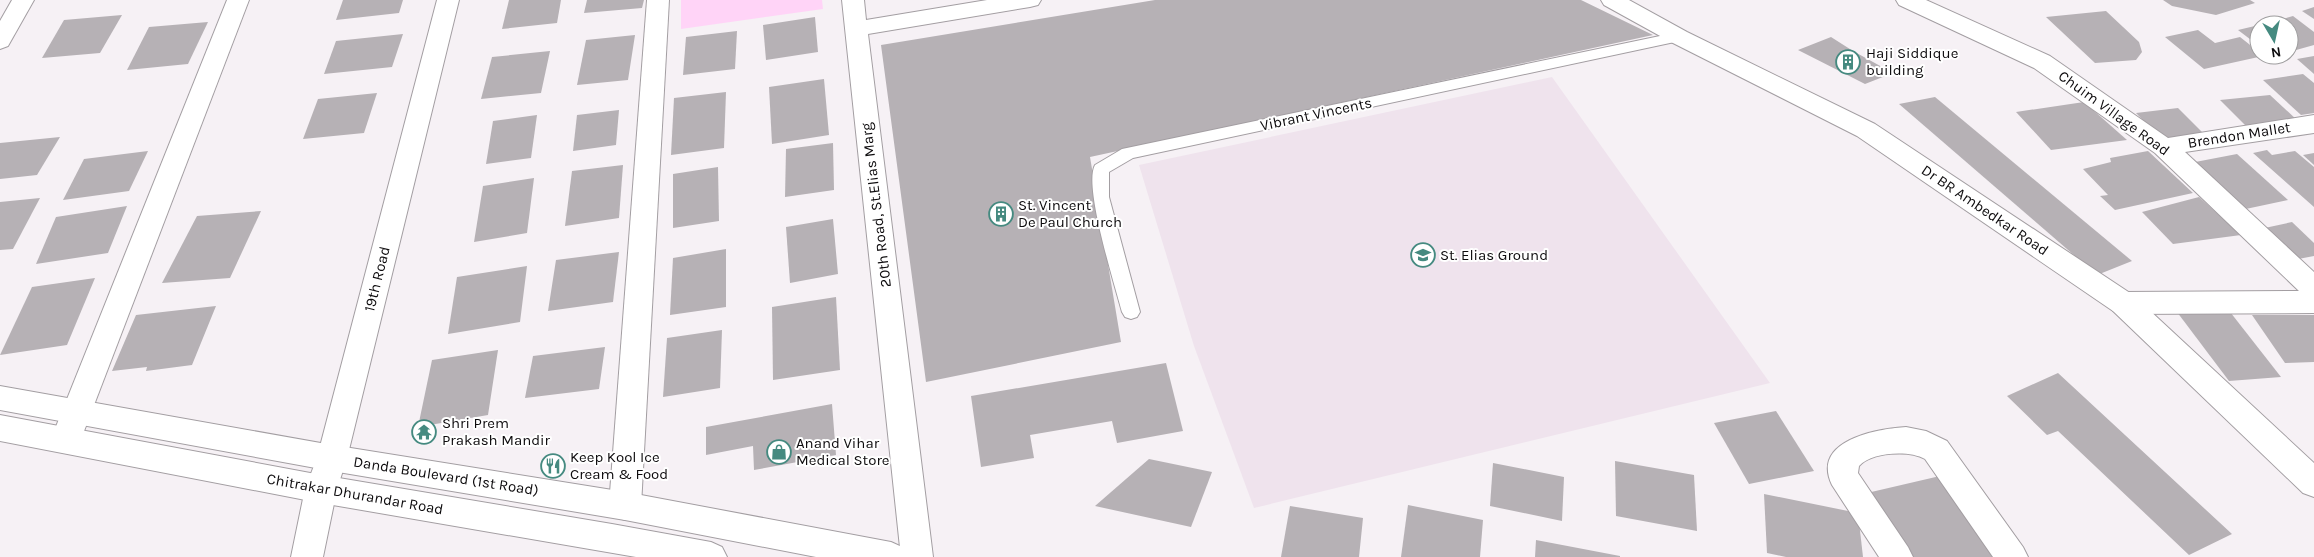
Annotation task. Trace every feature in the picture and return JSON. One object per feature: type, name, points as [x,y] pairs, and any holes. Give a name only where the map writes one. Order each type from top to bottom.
[{"type":"street","points":[[0,41],[23,0]]},
{"type":"street","points":[[71,426],[238,0]]},
{"type":"street","name":"19th Road","points":[[307,557],[322,489],[332,458],[448,0]]},
{"type":"street","points":[[625,506],[658,0]]},
{"type":"street","name":"20th Road, St.Elias Marg","points":[[853,0],[917,557]]},
{"type":"street","points":[[856,29],[1030,0]]},
{"type":"street","name":"Dr BR Ambedkar Road","points":[[1612,0],[1679,37],[1866,130],[2123,303],[2314,483]]},
{"type":"street","name":"Chuim Village Road","points":[[1907,0],[2042,62],[2164,147],[2314,289]]},
{"type":"street","name":"Brendon Mallet","points":[[2164,147],[2314,124]]},
{"type":"street","points":[[2123,303],[2314,302]]},
{"type":"street","name":"Danda Boulevard (1st Road)","points":[[0,398],[71,426],[332,458],[625,506],[891,557]]},
{"type":"street","name":"Chitrakar Dhurandar Road","points":[[0,428],[71,426],[322,489],[612,538],[711,557]]},
{"type":"street","points":[[1897,557],[1843,476],[1842,466],[1846,458],[1854,451],[1913,439],[1926,443],[1936,450],[2012,557]]},
{"type":"lane","name":"Vibrant Vincents","points":[[1131,312],[1101,197],[1101,169],[1128,153],[1679,37]]},
{"type":"shaded area","points":[[681,0],[822,0],[823,9],[681,29]]},
{"type":"shaded area","name":"St. Elias Ground","points":[[1552,77],[1770,383],[1254,508],[1194,346],[1139,165]]},
{"type":"building","points":[[343,0],[403,0],[399,13],[336,20]]},
{"type":"building","points":[[509,0],[561,0],[557,23],[502,29]]},
{"type":"building","points":[[587,0],[644,0],[642,8],[584,13]]},
{"type":"building","points":[[1155,0],[1581,0],[1653,35],[1090,157],[1121,342],[926,382],[881,45]]},
{"type":"building","points":[[2163,0],[2250,0],[2255,3],[2216,15],[2172,6]]},
{"type":"building","points":[[2314,7],[2314,19],[2302,11]]},
{"type":"building","points":[[2106,11],[2139,42],[2142,52],[2136,60],[2095,63],[2046,17]]},
{"type":"building","points":[[122,15],[100,53],[42,58],[64,20]]},
{"type":"building","points":[[815,17],[818,52],[766,60],[763,25]]},
{"type":"building","points":[[2299,21],[2314,32],[2314,45],[2299,49]]},
{"type":"building","points":[[208,22],[188,64],[127,70],[149,27]]},
{"type":"building","points":[[2249,27],[2249,38],[2238,30]]},
{"type":"building","points":[[2198,30],[2215,43],[2240,37],[2249,44],[2249,59],[2204,69],[2165,37]]},
{"type":"building","points":[[737,31],[735,69],[683,75],[686,37]]},
{"type":"building","points":[[403,34],[392,67],[324,74],[336,41]]},
{"type":"building","points":[[635,35],[628,80],[577,85],[586,40]]},
{"type":"building","name":"Haji Siddique building","points":[[1831,37],[1893,73],[1865,84],[1798,50]]},
{"type":"building","points":[[550,51],[541,93],[481,99],[492,57]]},
{"type":"building","points":[[2314,56],[2314,74],[2299,61],[2299,59]]},
{"type":"building","points":[[2303,74],[2314,83],[2314,113],[2301,115],[2263,80]]},
{"type":"building","points":[[824,79],[829,135],[772,144],[769,87]]},
{"type":"building","points":[[726,92],[724,148],[671,155],[674,98]]},
{"type":"building","points":[[377,93],[364,133],[303,139],[318,99]]},
{"type":"building","points":[[2270,95],[2297,120],[2246,126],[2220,100]]},
{"type":"building","points":[[1935,97],[2132,261],[2097,275],[1899,104]]},
{"type":"building","points":[[2084,102],[2127,140],[2051,150],[2016,112]]},
{"type":"building","points":[[2178,108],[2205,135],[2162,140],[2136,113]]},
{"type":"building","points":[[619,110],[616,145],[573,151],[577,115]]},
{"type":"building","points":[[537,115],[531,158],[486,164],[493,121]]},
{"type":"building","points":[[60,137],[37,175],[0,179],[0,143]]},
{"type":"building","points":[[833,143],[834,190],[785,197],[786,149]]},
{"type":"building","points":[[2267,150],[2272,155],[2295,151],[2314,167],[2314,207],[2253,153]]},
{"type":"building","points":[[148,151],[129,191],[63,200],[84,159]]},
{"type":"building","points":[[2148,151],[2193,193],[2115,210],[2100,196],[2108,195],[2083,169],[2111,162],[2110,158]]},
{"type":"building","points":[[2314,153],[2314,165],[2303,155]]},
{"type":"building","points":[[2237,154],[2288,200],[2241,210],[2190,163]]},
{"type":"building","points":[[623,165],[619,218],[565,226],[572,171]]},
{"type":"building","points":[[718,167],[719,221],[673,228],[673,174]]},
{"type":"building","points":[[534,178],[527,233],[474,242],[483,186]]},
{"type":"building","points":[[2199,197],[2241,235],[2173,244],[2142,212]]},
{"type":"building","points":[[40,198],[13,249],[0,250],[0,202]]},
{"type":"building","points":[[127,206],[108,253],[36,264],[56,217]]},
{"type":"building","points":[[261,211],[230,278],[162,283],[197,216]]},
{"type":"building","points":[[833,219],[838,274],[790,283],[786,227]]},
{"type":"building","points":[[2292,222],[2314,243],[2314,256],[2293,260],[2260,229]]},
{"type":"building","points":[[726,249],[726,307],[670,315],[673,258]]},
{"type":"building","points":[[619,252],[613,302],[548,311],[556,260]]},
{"type":"building","points":[[527,266],[520,322],[448,334],[457,277]]},
{"type":"building","points":[[95,278],[67,345],[0,355],[32,287]]},
{"type":"building","points":[[836,297],[840,370],[773,380],[772,307]]},
{"type":"building","points":[[216,306],[192,365],[146,371],[147,367],[112,371],[136,315]]},
{"type":"building","points":[[2227,308],[2281,377],[2229,381],[2177,312]]},
{"type":"building","points":[[2252,315],[2314,315],[2314,362],[2285,363]]},
{"type":"building","points":[[722,330],[720,388],[663,397],[667,338]]},
{"type":"building","points":[[605,347],[599,389],[525,398],[533,356]]},
{"type":"building","points":[[498,350],[488,415],[418,427],[432,360]]},
{"type":"building","points":[[1166,363],[1183,431],[1117,443],[1112,421],[1030,435],[1034,458],[981,467],[971,396]]},
{"type":"building","points":[[2058,373],[2232,534],[2189,555],[2058,431],[2047,435],[2007,396]]},
{"type":"building","points":[[832,404],[836,455],[754,470],[753,446],[706,455],[706,427]]},
{"type":"building","points":[[1776,411],[1814,471],[1749,484],[1714,423]]},
{"type":"building","points":[[1149,459],[1212,472],[1191,527],[1095,506]]},
{"type":"building","points":[[1615,461],[1694,475],[1697,531],[1616,516]]},
{"type":"building","points":[[1493,463],[1564,477],[1562,521],[1490,506]]},
{"type":"building","points":[[1940,476],[2000,557],[1911,557],[1867,493]]},
{"type":"building","points":[[1764,494],[1858,513],[1863,557],[1786,557],[1767,553]]},
{"type":"building","points":[[1408,505],[1483,520],[1480,557],[1401,557]]},
{"type":"building","points":[[1290,506],[1363,518],[1359,557],[1281,557]]},
{"type":"building","points":[[1536,540],[1620,556],[1620,557],[1535,557]]},
{"type":"place","name":"Haji Siddique building","points":[[1848,62]]},
{"type":"place","name":"St. Vincent De Paul Church","points":[[1001,214]]},
{"type":"place","name":"St. Elias Ground","points":[[1423,255]]},
{"type":"place","name":"Shri Prem Prakash Mandir","points":[[424,432]]},
{"type":"place","name":"Anand Vihar Medical Store","points":[[779,452]]},
{"type":"place","name":"Keep Kool Ice Cream & Food","points":[[553,466]]}]
